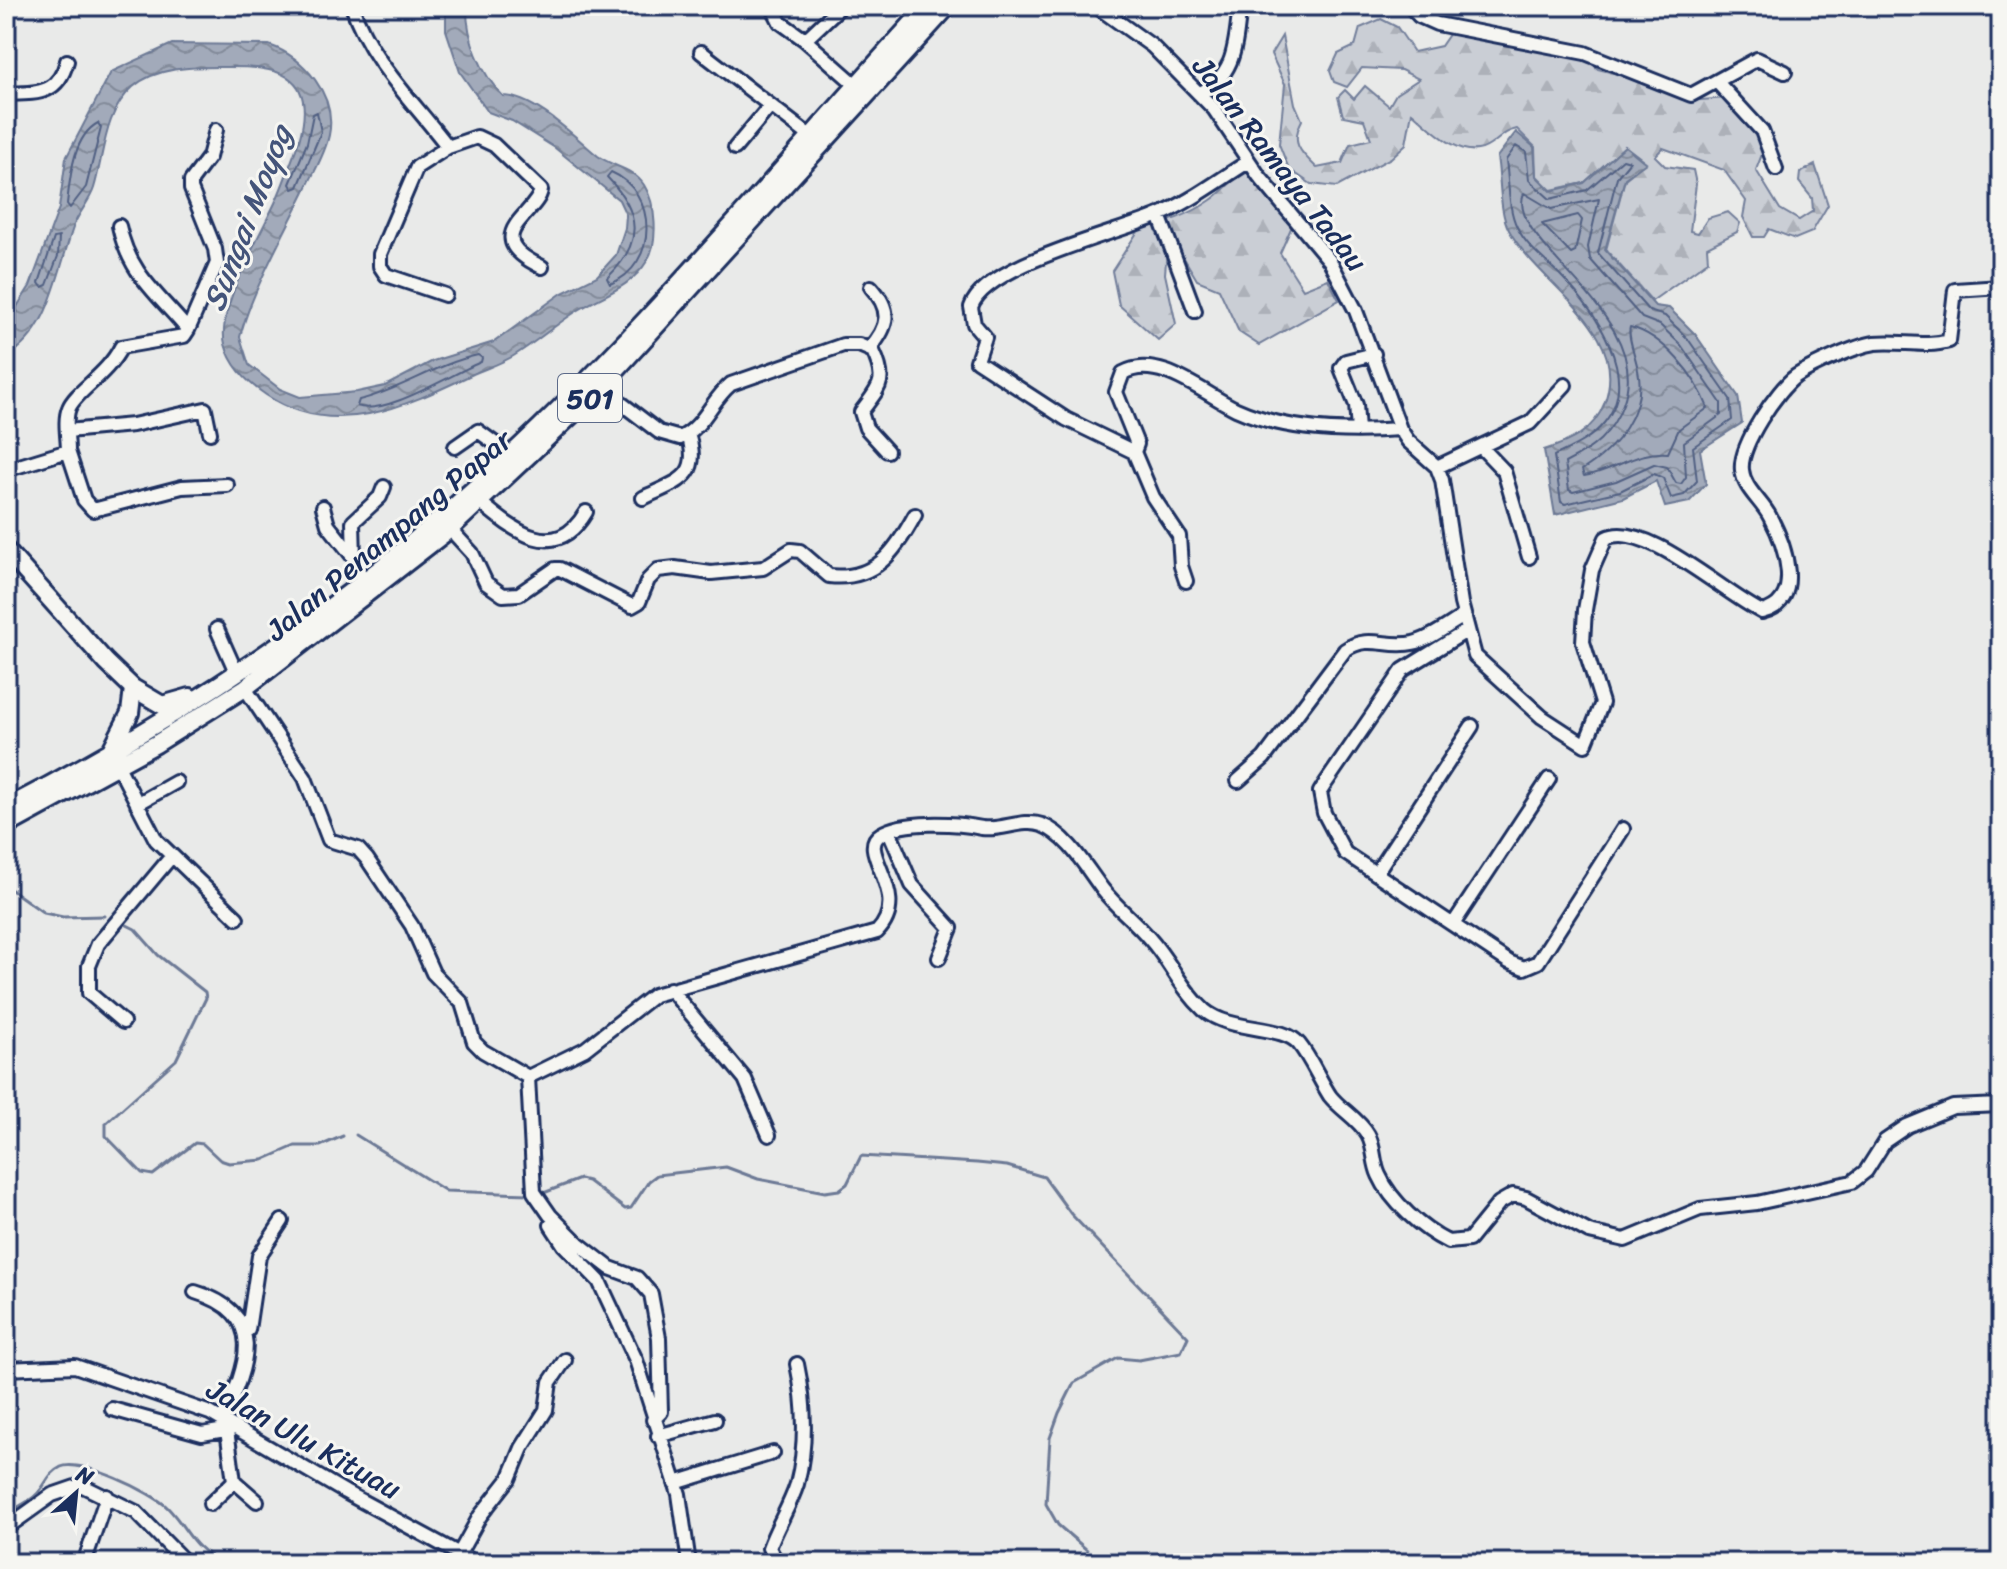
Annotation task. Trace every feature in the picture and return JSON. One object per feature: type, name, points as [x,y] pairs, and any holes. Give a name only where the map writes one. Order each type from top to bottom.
[{"type":"main road","name":"Jalan Penampang Papar","points":[[6,826],[113,760],[157,725],[203,697],[241,681],[422,535],[511,455],[655,311],[928,6]]},
{"type":"main road","name":"Jalan Penampang Papar","points":[[6,808],[156,744],[450,529],[593,395],[948,6]]},
{"type":"main road","points":[[6,550],[133,688],[157,725],[156,744]]},
{"type":"main road","points":[[133,688],[162,705],[186,697],[203,697]]},
{"type":"main road","points":[[113,760],[123,733],[133,688]]},
{"type":"street","points":[[352,6],[369,44],[426,124],[448,147]]},
{"type":"street","points":[[772,6],[780,22],[856,85]]},
{"type":"street","points":[[805,40],[841,6]]},
{"type":"street","name":"Jalan Ramaya Tadau","points":[[1096,6],[1152,46],[1214,109],[1248,162],[1330,261],[1374,354],[1400,429]]},
{"type":"street","points":[[1199,94],[1212,87],[1230,66],[1239,38],[1240,6]]},
{"type":"street","points":[[1410,6],[1428,21],[1585,53],[1691,95],[1757,59],[1785,72]]},
{"type":"street","points":[[701,52],[810,136]]},
{"type":"street","points":[[6,94],[52,88],[60,81],[67,61]]},
{"type":"street","points":[[1717,82],[1762,131],[1776,169]]},
{"type":"street","points":[[735,148],[770,106]]},
{"type":"street","points":[[216,130],[209,157],[191,181],[191,189],[215,249],[217,263],[188,330],[184,336],[121,347],[112,366],[71,403],[67,431],[68,451],[84,500],[93,510],[182,487],[227,485]]},
{"type":"street","points":[[445,295],[393,278],[382,271],[379,261],[417,167],[448,147],[482,138],[494,145],[541,190],[539,199],[519,217],[513,231],[521,253],[542,267]]},
{"type":"street","points":[[1186,581],[1181,566],[1179,536],[1153,497],[1134,452],[1066,419],[983,367],[976,358],[985,337],[974,324],[971,307],[980,291],[1039,255],[1159,215],[1248,162]]},
{"type":"street","points":[[1159,215],[1195,311]]},
{"type":"street","points":[[119,226],[127,255],[137,275],[188,330]]},
{"type":"street","points":[[870,348],[885,330],[887,317],[884,306],[871,287]]},
{"type":"street","points":[[1134,452],[1137,444],[1116,392],[1123,373],[1142,366],[1179,378],[1252,415],[1292,424],[1358,430],[1400,429],[1408,441],[1437,467],[1451,518],[1464,616],[1475,656],[1495,678],[1542,717],[1585,745],[1602,703],[1583,642],[1585,610],[1592,570],[1606,538],[1622,532],[1640,537],[1691,566],[1738,601],[1762,612],[1772,609],[1786,591],[1788,565],[1770,517],[1748,487],[1742,468],[1745,455],[1772,401],[1799,374],[1864,346],[1949,341],[1955,290],[2001,287]]},
{"type":"street","points":[[593,395],[617,400],[667,437],[680,438],[698,426],[717,397],[737,381],[843,345],[870,348]]},
{"type":"street","points":[[870,348],[879,368],[880,389],[863,408],[862,417],[866,428],[887,451]]},
{"type":"street","points":[[1358,430],[1356,405],[1342,365],[1374,354]]},
{"type":"street","points":[[1437,467],[1530,423],[1565,385]]},
{"type":"street","points":[[67,431],[133,425],[205,409],[210,433]]},
{"type":"street","points":[[455,447],[478,431],[511,455]]},
{"type":"street","points":[[643,498],[685,477],[691,469],[694,454],[688,434]]},
{"type":"street","points":[[1482,448],[1504,471],[1529,557]]},
{"type":"street","points":[[6,470],[68,451]]},
{"type":"street","points":[[354,558],[353,522],[377,500],[384,487]]},
{"type":"street","points":[[480,502],[520,533],[543,539],[555,539],[573,529],[586,512]]},
{"type":"street","points":[[323,507],[328,525],[354,558],[363,582]]},
{"type":"street","points":[[450,529],[472,553],[486,583],[503,595],[519,594],[555,569],[560,569],[632,606],[639,602],[648,580],[658,570],[675,568],[711,573],[763,568],[791,550],[800,551],[829,576],[858,575],[875,569],[891,555],[915,515]]},
{"type":"street","points":[[1238,781],[1264,758],[1345,650],[1355,643],[1372,639],[1399,645],[1416,642],[1464,616]]},
{"type":"street","points":[[217,629],[241,681],[305,778],[329,840],[358,849],[367,859],[412,926],[433,973],[462,1003],[474,1042],[483,1051],[528,1077]]},
{"type":"street","points":[[1468,630],[1416,660],[1397,677],[1320,792],[1324,813],[1339,846],[1514,965],[1524,968],[1535,964],[1623,829]]},
{"type":"street","points":[[1376,873],[1472,726]]},
{"type":"street","points":[[113,760],[144,822],[171,857],[237,918]]},
{"type":"street","points":[[1454,923],[1549,779]]},
{"type":"street","points":[[137,804],[176,782]]},
{"type":"street","points":[[528,1077],[585,1049],[634,1009],[670,989],[747,971],[877,932],[888,917],[890,889],[872,850],[878,835],[946,824],[995,829],[1033,823],[1051,830],[1150,938],[1176,978],[1203,1009],[1240,1027],[1277,1032],[1297,1041],[1332,1098],[1368,1136],[1383,1183],[1405,1209],[1448,1242],[1469,1240],[1499,1203],[1513,1195],[1526,1198],[1589,1232],[1625,1240],[1700,1209],[1757,1203],[1852,1182],[1866,1171],[1885,1141],[1907,1126],[1953,1107],[2001,1105]]},
{"type":"street","points":[[889,831],[912,885],[951,928],[939,958]]},
{"type":"street","points":[[123,1022],[89,993],[89,966],[98,944],[171,857]]},
{"type":"street","points":[[670,989],[743,1075],[769,1135]]},
{"type":"street","points":[[528,1077],[532,1182],[564,1245],[589,1268],[607,1295],[636,1360],[675,1483],[688,1542],[689,1563]]},
{"type":"street","points":[[542,1205],[563,1230],[610,1268],[645,1284],[655,1308],[661,1412],[653,1420]]},
{"type":"street","points":[[257,1501],[234,1481],[232,1448],[225,1423],[244,1369],[248,1347],[247,1316],[259,1256],[282,1221]]},
{"type":"street","points":[[589,1268],[610,1268]]},
{"type":"street","points":[[195,1292],[216,1298],[237,1316],[248,1347]]},
{"type":"street","points":[[459,1554],[480,1516],[509,1479],[522,1448],[546,1410],[550,1382],[565,1360]]},
{"type":"street","points":[[777,1563],[769,1548],[797,1483],[801,1456],[803,1389],[797,1364]]},
{"type":"street","name":"Jalan Ulu Kituau","points":[[6,1369],[84,1368],[225,1423],[476,1563]]},
{"type":"street","points":[[112,1409],[202,1434],[225,1423]]},
{"type":"street","points":[[658,1436],[715,1420]]},
{"type":"street","points":[[675,1483],[773,1453]]},
{"type":"street","points":[[210,1504],[234,1481]]},
{"type":"street","points":[[6,1528],[64,1488],[81,1485],[107,1496],[148,1522],[186,1563]]},
{"type":"street","points":[[84,1563],[107,1496]]},
{"type":"green space","points":[[1381,19],[1397,27],[1414,52],[1441,46],[1452,30],[1585,58],[1598,69],[1655,83],[1686,101],[1729,98],[1752,126],[1764,149],[1756,170],[1780,209],[1799,220],[1813,211],[1812,198],[1799,182],[1800,173],[1815,165],[1828,205],[1812,232],[1795,239],[1769,229],[1764,237],[1753,237],[1743,217],[1746,201],[1724,170],[1663,148],[1655,156],[1665,166],[1693,170],[1696,184],[1690,231],[1698,233],[1708,218],[1728,212],[1740,223],[1737,232],[1707,247],[1708,261],[1652,301],[1606,250],[1625,179],[1646,162],[1625,146],[1584,183],[1551,190],[1536,175],[1535,147],[1517,129],[1480,150],[1469,150],[1448,142],[1412,112],[1406,144],[1391,158],[1337,187],[1311,184],[1289,169],[1279,144],[1285,84],[1271,54],[1282,36],[1295,104],[1302,120],[1297,141],[1302,152],[1317,168],[1342,163],[1350,144],[1371,139],[1364,120],[1343,116],[1338,97],[1345,90],[1354,99],[1365,86],[1389,106],[1396,94],[1419,79],[1401,70],[1362,68],[1347,87],[1334,82],[1330,71],[1338,54],[1355,46],[1360,28]]},
{"type":"green space","points":[[1251,169],[1292,226],[1280,253],[1303,289],[1328,279],[1339,300],[1259,345],[1239,332],[1219,289],[1197,280],[1175,243],[1167,248],[1165,274],[1176,324],[1158,340],[1119,305],[1112,271],[1140,228],[1194,210]]},
{"type":"water","points":[[446,6],[467,6],[469,30],[476,54],[503,96],[541,110],[598,156],[629,171],[644,185],[653,212],[653,243],[647,261],[632,278],[574,313],[510,358],[421,398],[370,414],[344,417],[318,416],[292,409],[266,395],[241,373],[231,360],[224,329],[233,293],[299,141],[304,118],[303,100],[298,87],[288,77],[275,72],[259,68],[198,67],[152,75],[123,97],[106,134],[94,188],[74,225],[43,316],[21,346],[6,357],[6,324],[30,286],[59,208],[66,158],[111,72],[172,44],[269,45],[305,68],[323,93],[328,106],[329,135],[325,150],[260,283],[240,337],[249,365],[280,389],[300,397],[385,386],[433,361],[494,342],[562,293],[597,276],[616,255],[625,228],[626,215],[619,200],[555,148],[512,121],[488,112],[460,72],[446,30]]},
{"type":"water","points":[[1516,132],[1534,147],[1536,176],[1551,191],[1584,183],[1625,146],[1646,163],[1625,178],[1605,250],[1655,306],[1669,308],[1695,334],[1738,396],[1742,423],[1700,450],[1706,484],[1689,502],[1665,507],[1656,481],[1623,498],[1555,515],[1544,450],[1572,439],[1594,421],[1604,404],[1609,378],[1605,353],[1594,331],[1523,250],[1506,223],[1497,157]]},
{"type":"waterway","points":[[6,886],[44,913],[63,917],[104,916]]},
{"type":"waterway","points":[[121,922],[135,929],[158,955],[205,992],[206,998],[176,1060],[106,1123],[106,1136],[142,1173],[153,1175],[195,1143],[203,1144],[220,1160],[229,1163],[263,1160],[295,1146],[320,1146],[343,1136]]},
{"type":"waterway","points":[[356,1135],[446,1191],[529,1194]]},
{"type":"waterway","points":[[541,1194],[580,1179],[588,1181],[625,1209],[631,1208],[649,1181],[657,1175],[726,1167],[758,1179],[825,1192],[839,1190],[847,1184],[861,1156],[1007,1166],[1044,1177],[1071,1214],[1188,1337],[1181,1352],[1139,1360],[1118,1358],[1074,1383],[1059,1413],[1050,1438],[1046,1504],[1058,1525],[1087,1550],[1092,1563]]},
{"type":"waterway","points":[[6,1514],[34,1497],[56,1470],[70,1466],[84,1467],[116,1478],[160,1501],[197,1545],[223,1563]]},
{"type":"waterway","points":[[246,1563],[301,1560],[312,1563]]},
{"type":"water label","name":"Sungai Moyog","points":[[247,218]]}]
